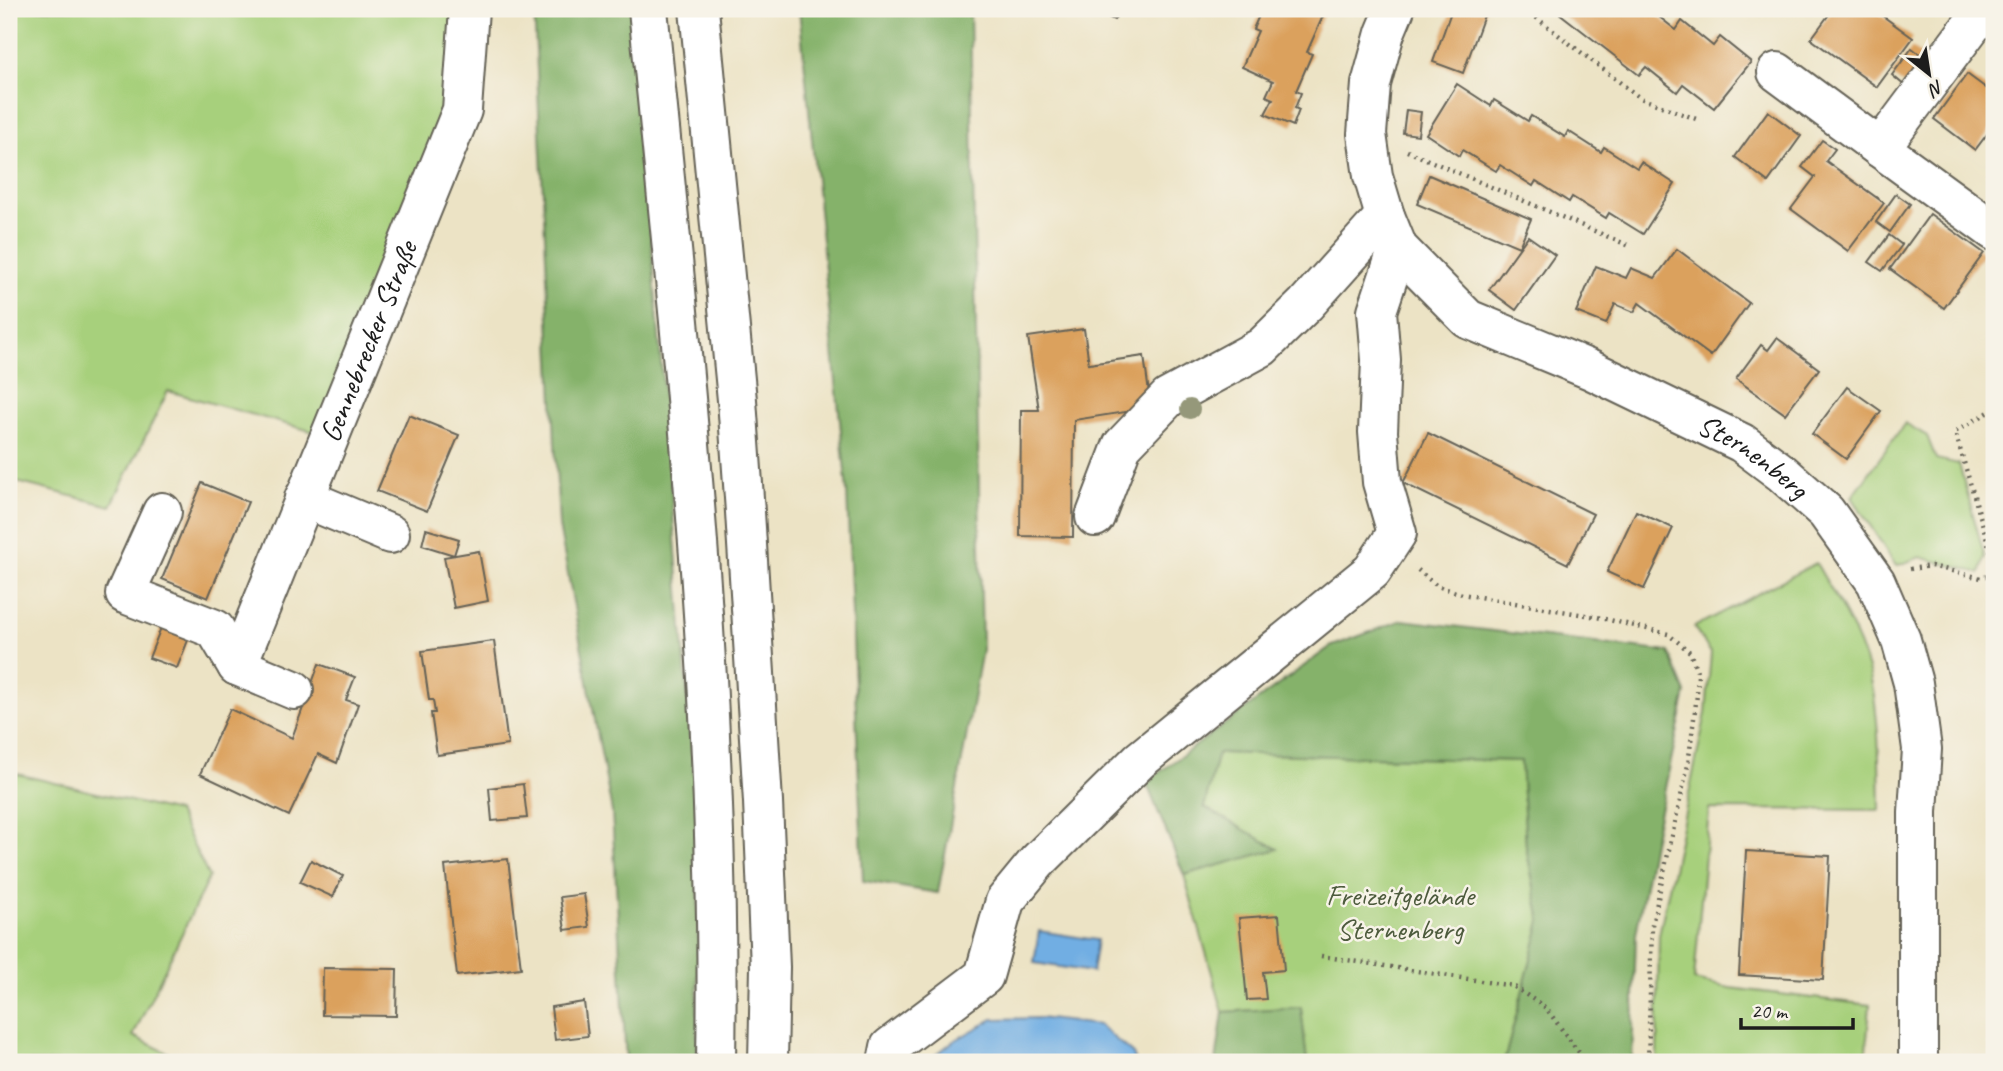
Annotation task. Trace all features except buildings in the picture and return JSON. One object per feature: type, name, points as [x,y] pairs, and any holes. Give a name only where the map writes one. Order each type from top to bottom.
[{"type":"main road","name":"Gennebrecker Straße","points":[[237,666],[462,110],[469,9]]},
{"type":"main road","points":[[648,9],[698,529],[715,860],[716,1062]]},
{"type":"main road","points":[[699,9],[736,386],[745,512],[770,967],[768,1062]]},
{"type":"main road","name":"Sternenberg","points":[[1395,9],[1385,33],[1371,84],[1367,134],[1373,176],[1392,232],[1468,319],[1591,370],[1742,443],[1782,473],[1826,512],[1876,582],[1901,640],[1913,683],[1922,749],[1918,826],[1918,1062]]},
{"type":"main road","points":[[1880,148],[1984,9]]},
{"type":"main road","points":[[1777,72],[1994,231]]},
{"type":"main road","points":[[1095,517],[1122,446],[1168,398],[1262,347],[1306,304],[1392,232]]},
{"type":"main road","points":[[887,1062],[890,1047],[984,976],[1005,901],[1037,862],[1140,760],[1372,571],[1397,533],[1381,482],[1378,432],[1381,360],[1377,311],[1392,232]]},
{"type":"main road","points":[[304,498],[390,534]]},
{"type":"main road","points":[[162,512],[125,594],[215,629],[237,666],[294,691]]},
{"type":"path","points":[[1525,9],[1640,98],[1696,119]]},
{"type":"path","points":[[1367,134],[1632,247]]},
{"type":"path","points":[[1994,409],[1955,432],[1994,563]]},
{"type":"path","points":[[1397,533],[1414,568],[1437,586],[1462,594],[1597,617],[1668,634],[1690,652],[1698,674],[1697,695],[1688,765],[1652,925],[1648,1062]]},
{"type":"path","points":[[1876,582],[1904,570],[1931,566],[1981,578],[1994,575]]},
{"type":"path","points":[[1321,956],[1513,986],[1546,1008],[1587,1062]]},
{"type":"green space","points":[[9,9],[456,9],[450,94],[318,433],[168,391],[111,506],[9,480]]},
{"type":"green space","points":[[534,9],[633,9],[699,842],[697,1062],[626,1062],[612,812],[559,526]]},
{"type":"green space","points":[[799,9],[970,9],[982,650],[938,893],[863,881],[847,492]]},
{"type":"green space","points":[[1905,423],[1927,436],[1936,459],[1959,464],[1985,558],[1980,573],[1920,557],[1896,566],[1852,497]]},
{"type":"green space","points":[[1816,563],[1849,622],[1868,669],[1879,748],[1880,810],[1709,809],[1694,980],[1730,988],[1870,1005],[1865,1062],[1657,1062],[1659,935],[1706,713],[1711,653],[1694,627]]},
{"type":"green space","points":[[1402,620],[1669,652],[1686,693],[1636,934],[1632,1062],[1504,1062],[1541,921],[1526,847],[1521,761],[1218,753],[1204,807],[1278,849],[1184,875],[1146,782],[1330,647]]},
{"type":"green space","name":"Freizeitgelände Sternenberg","points":[[1218,753],[1521,761],[1526,847],[1541,921],[1504,1062],[1307,1062],[1301,1007],[1223,1012],[1184,875],[1277,849],[1204,807]]},
{"type":"green space","points":[[9,772],[177,812],[209,877],[133,1036],[186,1062],[9,1062]]},
{"type":"green space","points":[[1301,1007],[1307,1062],[1216,1062],[1223,1012]]},
{"type":"water","points":[[1039,931],[1097,940],[1092,972],[1034,963]]},
{"type":"water","points":[[1039,1018],[1099,1025],[1133,1054],[1136,1062],[927,1062],[952,1042],[993,1019]]}]
